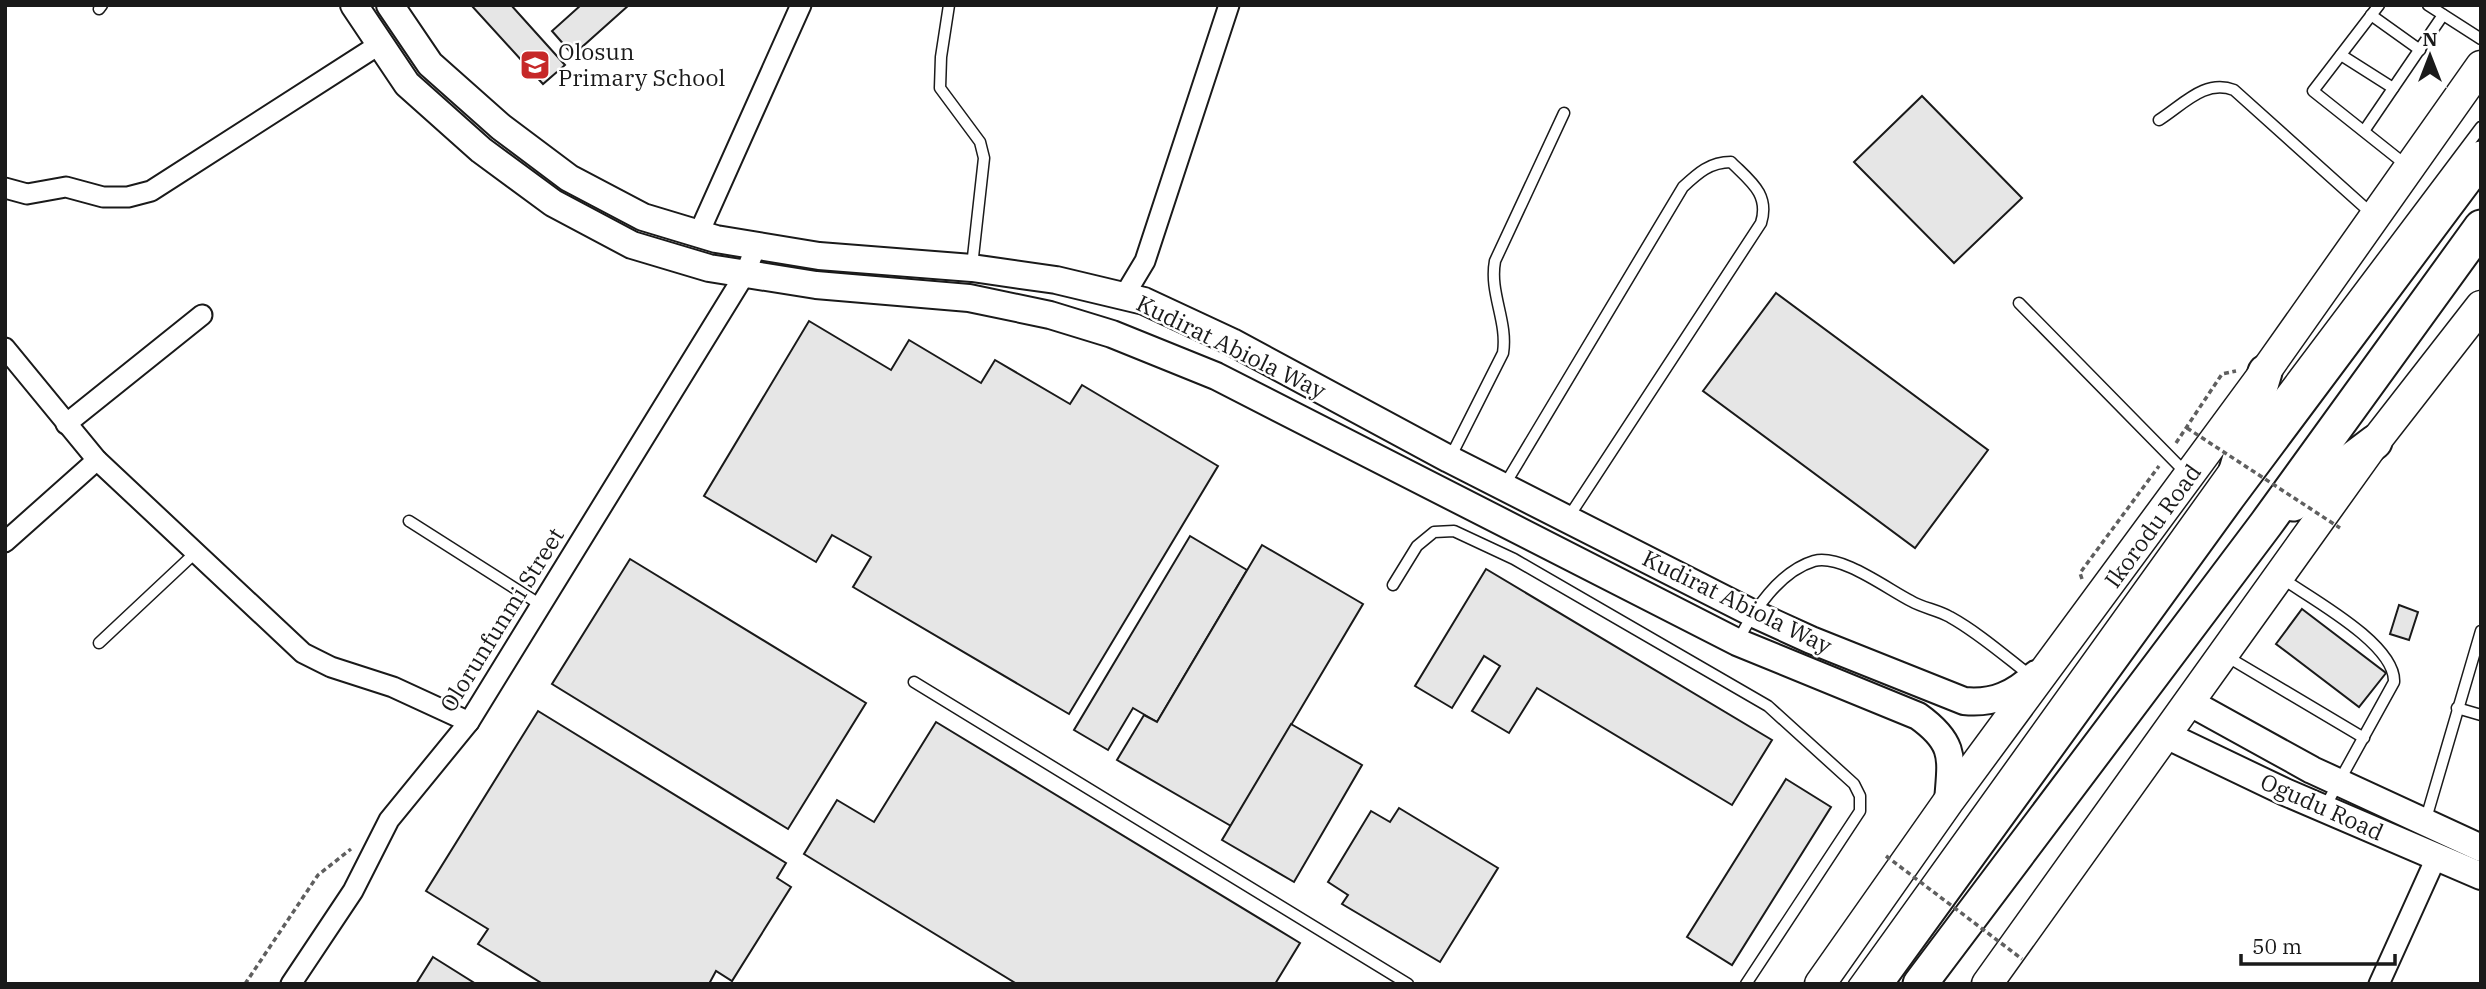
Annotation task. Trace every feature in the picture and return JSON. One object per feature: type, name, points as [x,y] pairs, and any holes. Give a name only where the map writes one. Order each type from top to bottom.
[{"type":"highway","name":"Ikorodu Road","points":[[1875,984],[2228,497],[2481,158]]},
{"type":"highway","points":[[1920,984],[2286,512],[2481,227]]},
{"type":"highway","points":[[2228,497],[2265,372]]},
{"type":"highway","points":[[2286,512],[2375,442]]},
{"type":"main road","name":"Kudirat Abiola Way","points":[[354,5],[407,84],[481,150],[553,203],[632,244],[709,268],[816,285],[969,298],[1050,314],[1112,334],[1216,376],[1737,642],[1870,694],[1918,716],[1939,731],[1948,744],[1951,757],[1948,802]]},
{"type":"main road","name":"Kudirat Abiola Way","points":[[390,5],[430,64],[500,127],[569,178],[643,217],[698,235],[756,246],[819,256],[972,268],[1056,280],[1144,300],[1232,342],[1450,459],[1752,613],[1811,640],[1964,701],[1985,704],[2005,697],[2033,677],[2069,641]]},
{"type":"main road","name":"Ikorodu Road","points":[[1821,984],[1948,802],[2265,372],[2481,66]]},
{"type":"main road","points":[[1987,984],[2375,442],[2477,318]]},
{"type":"main road","name":"Ogudu Road","points":[[2189,702],[2244,735],[2339,783],[2481,848]]},
{"type":"main road","name":"Ogudu Road","points":[[2166,734],[2324,809],[2481,876]]},
{"type":"street","points":[[698,235],[801,5]]},
{"type":"street","points":[[1124,296],[1145,261],[1229,5]]},
{"type":"street","points":[[5,188],[27,194],[65,187],[103,197],[128,197],[151,191],[380,44]]},
{"type":"street","name":"Olorunfunmi Street","points":[[290,984],[353,891],[389,820],[469,722],[745,274],[756,246]]},
{"type":"street","points":[[66,424],[202,315]]},
{"type":"street","points":[[5,348],[97,460],[303,653],[331,667],[393,687],[469,722]]},
{"type":"street","points":[[5,542],[97,460]]},
{"type":"street","points":[[2379,984],[2436,858]]},
{"type":"lane","points":[[949,5],[941,57],[940,89],[980,142],[984,158],[972,268]]},
{"type":"lane","points":[[2379,5],[2313,91],[2410,167]]},
{"type":"lane","points":[[2428,5],[2481,39]]},
{"type":"lane","points":[[2371,15],[2420,50]]},
{"type":"lane","points":[[2364,131],[2444,15]]},
{"type":"lane","points":[[2341,55],[2393,89]]},
{"type":"lane","points":[[2159,120],[2210,86],[2221,85],[2235,90],[2375,216]]},
{"type":"lane","points":[[1450,459],[1503,353],[1506,337],[1493,286],[1495,261],[1564,113]]},
{"type":"lane","points":[[1854,984],[2245,439],[2304,366],[2481,127]]},
{"type":"lane","points":[[1504,486],[1683,187],[1701,170],[1718,162],[1731,162],[1762,193],[1765,211],[1761,223],[1568,519]]},
{"type":"lane","points":[[2019,303],[2189,476]]},
{"type":"lane","points":[[2286,512],[2328,462]]},
{"type":"lane","points":[[409,522],[541,606]]},
{"type":"lane","points":[[1394,585],[1417,546],[1434,532],[1454,531],[1514,559],[1768,706],[1854,784],[1860,796],[1860,811],[1746,984]]},
{"type":"lane","points":[[99,643],[195,553]]},
{"type":"lane","points":[[1737,642],[1752,613],[1796,570],[1813,561],[1823,560],[1879,580],[1910,601],[1951,617],[2033,677]]},
{"type":"lane","points":[[2280,577],[2374,643],[2389,659],[2394,682],[2324,809]]},
{"type":"lane","points":[[2424,824],[2481,631]]},
{"type":"lane","points":[[2046,836],[2196,637]]},
{"type":"lane","points":[[2223,655],[2364,738]]},
{"type":"lane","points":[[914,682],[1408,984]]},
{"type":"lane","points":[[2457,708],[2481,715]]},
{"type":"path","points":[[2171,450],[2222,374]]},
{"type":"path","points":[[2187,428],[2340,528]]},
{"type":"path","points":[[2080,573],[2162,461]]},
{"type":"path","points":[[245,984],[318,874],[389,820]]},
{"type":"path","points":[[1886,856],[2022,959]]},
{"type":"building","points":[[471,5],[511,5],[565,65],[543,84]]},
{"type":"building","points":[[581,5],[629,5],[573,55],[552,31]]},
{"type":"building","points":[[1922,96],[2022,198],[1954,263],[1854,162]]},
{"type":"building","points":[[1776,293],[1988,450],[1915,548],[1703,391]]},
{"type":"building","points":[[809,321],[891,370],[909,340],[981,383],[995,360],[1070,404],[1082,385],[1218,466],[1069,714],[853,587],[871,557],[832,535],[816,562],[704,496]]},
{"type":"building","points":[[1190,536],[1247,570],[1157,722],[1133,708],[1108,750],[1074,730]]},
{"type":"building","points":[[1262,545],[1363,604],[1231,826],[1117,760],[1144,715],[1157,722]]},
{"type":"building","points":[[630,559],[866,703],[788,829],[552,684]]},
{"type":"building","points":[[1486,569],[1772,740],[1732,805],[1537,688],[1509,733],[1472,711],[1500,666],[1484,656],[1452,708],[1415,686]]},
{"type":"building","points":[[2399,605],[2418,612],[2409,640],[2390,634]]},
{"type":"building","points":[[2302,609],[2386,673],[2359,707],[2276,644]]},
{"type":"building","points":[[538,711],[786,863],[777,878],[791,887],[732,981],[716,971],[709,984],[543,984],[478,944],[488,929],[426,891]]},
{"type":"building","points":[[936,722],[1300,943],[1275,984],[1017,984],[804,854],[837,800],[874,822]]},
{"type":"building","points":[[1291,724],[1362,765],[1294,882],[1222,840]]},
{"type":"building","points":[[1786,779],[1831,807],[1732,965],[1687,937]]},
{"type":"building","points":[[1399,808],[1498,868],[1440,962],[1342,904],[1348,895],[1328,882],[1371,811],[1390,822]]},
{"type":"building","points":[[433,957],[476,984],[416,984]]},
{"type":"place","name":"Olosun Primary School","points":[[535,65]]}]
